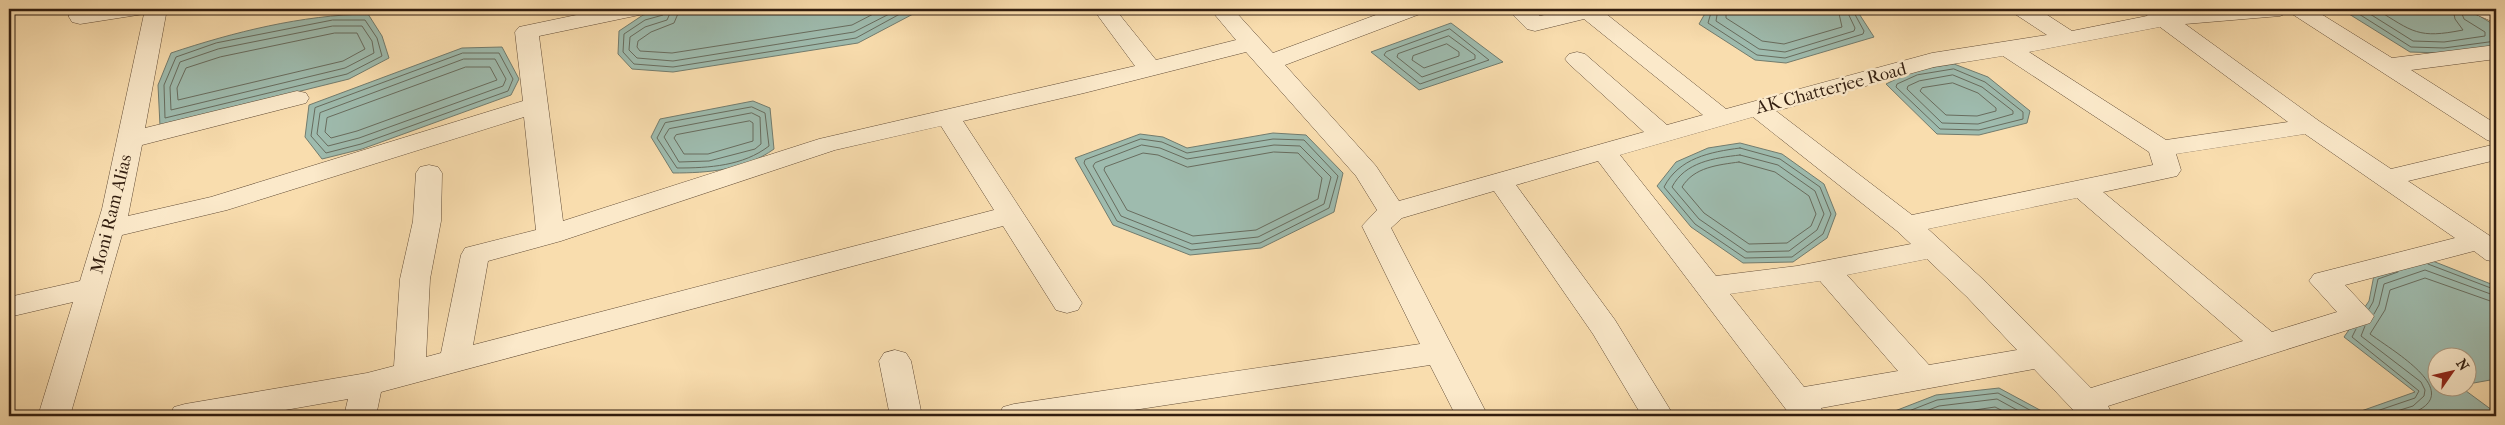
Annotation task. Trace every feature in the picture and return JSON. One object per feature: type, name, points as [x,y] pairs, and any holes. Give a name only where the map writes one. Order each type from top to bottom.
[{"type":"street","points":[[81,9],[80,17],[136,9]]},
{"type":"street","name":"Moni Ram Alias","points":[[54,416],[110,229],[156,9]]},
{"type":"street","points":[[551,234],[527,32],[636,9]]},
{"type":"street","points":[[1104,9],[1150,69]]},
{"type":"street","points":[[1221,9],[1367,172],[1392,212],[1376,226],[1472,416]]},
{"type":"street","points":[[455,360],[475,255],[551,234],[828,144],[1150,69],[1261,53],[1412,9]]},
{"type":"street","points":[[1518,9],[1535,24],[1592,10],[1722,118]]},
{"type":"street","points":[[2022,9],[2068,39]]},
{"type":"street","name":"AK Chatterjee Road","points":[[1392,212],[1662,134],[1932,60],[2068,39],[2156,14],[2280,9]]},
{"type":"street","points":[[2298,9],[2496,135]]},
{"type":"street","points":[[2483,9],[2496,16]]},
{"type":"street","points":[[2156,14],[2310,126],[2487,247]]},
{"type":"street","points":[[1907,225],[2168,170],[2161,148],[2007,48]]},
{"type":"street","points":[[2387,66],[2496,52]]},
{"type":"street","points":[[1577,59],[1662,134]]},
{"type":"street","points":[[129,140],[297,98]]},
{"type":"street","points":[[110,229],[217,204],[536,105]]},
{"type":"street","points":[[1757,108],[1907,225],[1977,290],[2091,409],[2266,344],[2359,316],[2324,281],[2487,247]]},
{"type":"street","points":[[948,117],[1067,303]]},
{"type":"street","points":[[2161,148],[2310,126]]},
{"type":"street","points":[[1603,151],[1803,408],[1922,378],[2041,357]]},
{"type":"street","points":[[2386,178],[2496,152]]},
{"type":"street","points":[[408,373],[414,279],[427,221],[429,173]]},
{"type":"street","points":[[1500,181],[1604,326],[1658,416]]},
{"type":"street","points":[[2082,188],[2266,344]]},
{"type":"street","points":[[185,416],[367,384],[1010,215]]},
{"type":"street","points":[[1710,287],[1826,270],[1933,249]]},
{"type":"street","points":[[1826,270],[1922,378]]},
{"type":"street","points":[[9,307],[92,288]]},
{"type":"street","points":[[1014,416],[1309,374],[1440,352]]},
{"type":"street","points":[[895,361],[906,416]]},
{"type":"street","points":[[360,416],[367,384]]},
{"type":"water","points":[[670,9],[913,9],[915,13],[858,43],[673,72],[632,69],[618,54],[619,31],[643,15]]},
{"type":"water","points":[[1856,9],[1874,37],[1786,63],[1755,60],[1699,24],[1707,10]]},
{"type":"water","points":[[2341,9],[2468,9],[2496,26],[2496,46],[2444,53],[2410,52]]},
{"type":"water","points":[[368,14],[382,36],[389,58],[349,79],[160,126],[158,85],[171,53],[219,38],[293,21]]},
{"type":"water","points":[[1451,23],[1503,62],[1419,90],[1371,52]]},
{"type":"water","points":[[502,47],[519,79],[511,95],[362,149],[322,159],[305,137],[309,105],[462,48]]},
{"type":"water","points":[[1954,64],[1988,77],[2030,111],[2027,123],[1979,135],[1937,134],[1886,84],[1915,70]]},
{"type":"water","points":[[753,101],[770,108],[774,149],[751,162],[713,171],[673,173],[651,137],[660,119]]},
{"type":"water","points":[[1273,133],[1306,135],[1343,173],[1334,212],[1261,248],[1190,255],[1113,225],[1075,158],[1140,134],[1163,137],[1187,148]]},
{"type":"water","points":[[1740,143],[1782,154],[1824,184],[1836,214],[1827,238],[1793,262],[1743,263],[1691,227],[1657,186],[1676,162],[1708,148]]},
{"type":"water","points":[[2425,258],[2496,286],[2496,379],[2478,382],[2478,348],[2428,348],[2428,398],[2476,398],[2496,413],[2496,416],[2347,416],[2415,392],[2344,337],[2369,301],[2374,275]]},
{"type":"water","points":[[1999,388],[2051,416],[1882,416],[1936,395]]}]
